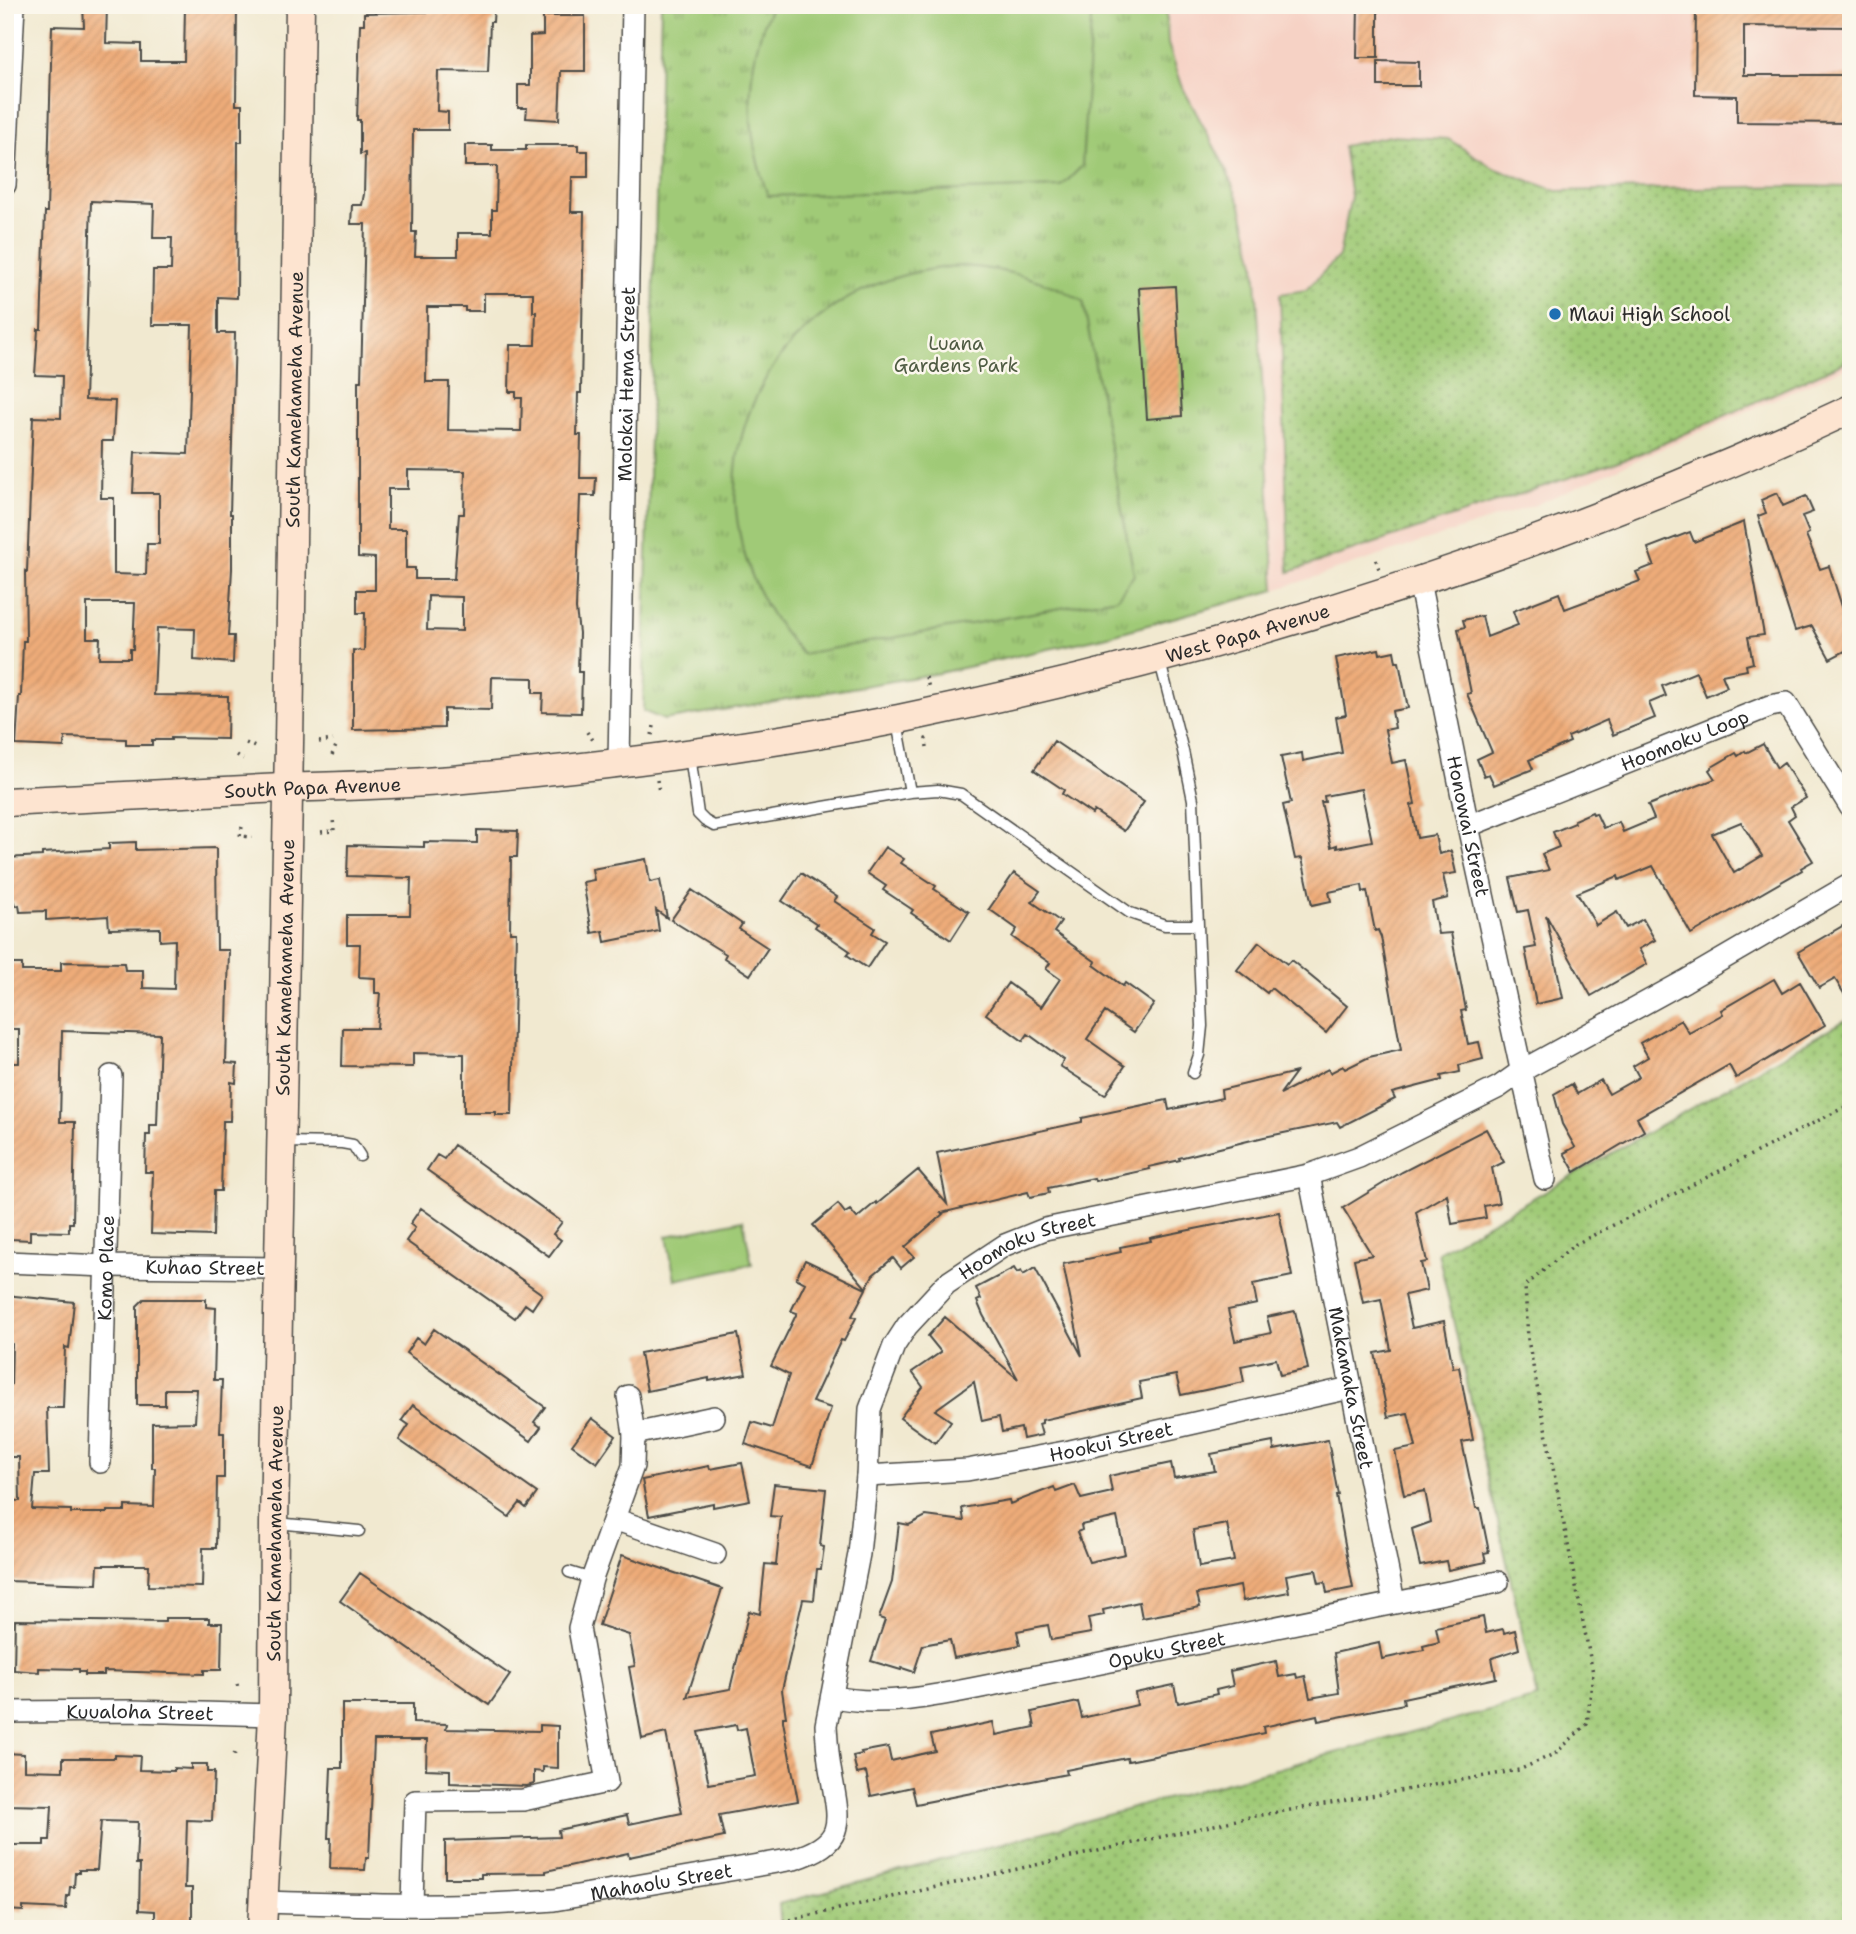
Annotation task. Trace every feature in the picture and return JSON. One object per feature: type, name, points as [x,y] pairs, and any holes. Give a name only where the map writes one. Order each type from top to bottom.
[{"type":"street","points":[[5,185],[14,5]]},
{"type":"street","name":"South Kamehameha Avenue","points":[[263,1915],[273,1715],[300,5]]},
{"type":"street","name":"Molokai Hema Street","points":[[619,762],[633,5]]},
{"type":"street","name":"West Papa Avenue","points":[[619,762],[897,719],[1032,690],[1236,637],[1480,561],[1646,498],[1851,409]]},
{"type":"street","name":"Honowai Street","points":[[1419,581],[1468,826],[1545,1179]]},
{"type":"street","name":"Hoomoku Loop","points":[[1468,826],[1770,706],[1786,704],[1851,808]]},
{"type":"street","name":"South Papa Avenue","points":[[5,802],[355,787],[466,779],[619,762]]},
{"type":"street","points":[[1523,1070],[1697,974],[1851,884]]},
{"type":"street","name":"Hoomoku Street","points":[[832,1696],[859,1554],[870,1409],[894,1346],[907,1326],[946,1284],[1005,1245],[1045,1229],[1309,1175],[1359,1157],[1499,1087],[1523,1070]]},
{"type":"street","name":"Komo Place","points":[[100,1462],[111,1076]]},
{"type":"street","name":"Makamaka Street","points":[[1309,1175],[1394,1602]]},
{"type":"street","name":"Kuhao Street","points":[[5,1262],[278,1268]]},
{"type":"street","name":"Hookui Street","points":[[867,1476],[980,1468],[1070,1451],[1350,1388]]},
{"type":"street","points":[[412,1904],[415,1801],[523,1800],[607,1782],[579,1628],[592,1578],[633,1466],[634,1434],[628,1396]]},
{"type":"street","points":[[634,1434],[714,1417]]},
{"type":"street","points":[[614,1519],[715,1554]]},
{"type":"street","name":"Opuku Street","points":[[832,1696],[848,1700],[907,1699],[1022,1679],[1499,1582]]},
{"type":"street","name":"Mahaolu Street","points":[[263,1915],[338,1904],[521,1903],[554,1900],[816,1852],[829,1840],[839,1820],[827,1753],[826,1725],[832,1696]]},
{"type":"street","name":"Kuualoha Street","points":[[5,1712],[131,1711],[273,1715]]},
{"type":"lane","points":[[1159,658],[1193,800],[1202,1026],[1199,1055],[1193,1073]]},
{"type":"lane","points":[[897,719],[910,792]]},
{"type":"lane","points":[[690,753],[698,814],[715,826],[910,792],[938,790],[961,794],[1130,913],[1165,926],[1198,925]]},
{"type":"lane","points":[[280,1142],[342,1143],[353,1145],[360,1156]]},
{"type":"lane","points":[[274,1523],[359,1531]]},
{"type":"lane","points":[[569,1572],[592,1578]]},
{"type":"path","points":[[926,677],[930,694]]},
{"type":"path","points":[[652,737],[655,722]]},
{"type":"path","points":[[587,732],[594,744]]},
{"type":"path","points":[[319,742],[333,740]]},
{"type":"path","points":[[246,743],[255,747]]},
{"type":"path","points":[[332,755],[336,746]]},
{"type":"path","points":[[237,755],[243,759]]},
{"type":"path","points":[[321,832],[334,831],[333,818]]},
{"type":"path","points":[[242,827],[240,836],[252,837]]},
{"type":"shaded area","name":"Maui High School","points":[[1166,5],[1851,5],[1851,365],[1535,505],[1275,590],[1255,263],[1241,206],[1224,165],[1183,88],[1168,44]]},
{"type":"green space","name":"Luana Gardens Park","points":[[661,5],[1166,5],[1168,44],[1183,88],[1224,165],[1241,206],[1255,263],[1275,590],[1104,637],[939,673],[664,720],[643,711]]},
{"type":"green space","points":[[772,5],[1092,5],[1082,166],[1061,187],[768,196],[755,148],[750,100],[756,52]]},
{"type":"green space","points":[[1390,136],[1448,139],[1494,168],[1557,191],[1851,187],[1851,359],[1642,453],[1289,572],[1280,294],[1306,290],[1339,256],[1351,196],[1343,146]]},
{"type":"green space","points":[[962,266],[1024,276],[1083,301],[1134,575],[1117,598],[802,654],[760,594],[739,530],[737,466],[752,406],[783,353],[830,310],[890,280]]},
{"type":"green space","points":[[1851,1017],[1851,1929],[781,1929],[779,1904],[1537,1698],[1438,1252]]},
{"type":"green space","points":[[743,1220],[752,1264],[675,1280],[667,1236]]},
{"type":"building","points":[[83,5],[107,5],[106,43],[141,44],[141,61],[184,61],[185,5],[237,5],[236,105],[242,105],[242,142],[238,142],[237,298],[218,297],[218,333],[235,333],[230,514],[232,569],[228,636],[234,636],[233,663],[194,660],[195,629],[157,628],[154,695],[228,696],[227,739],[171,738],[152,740],[152,745],[126,745],[126,739],[65,737],[64,747],[16,745],[23,641],[26,641],[25,571],[27,572],[33,417],[61,418],[62,376],[35,375],[38,329],[41,329],[47,212],[52,26],[84,27]],"holes":[[[91,201],[154,204],[153,238],[172,238],[171,270],[153,270],[152,325],[192,325],[188,454],[135,452],[133,493],[159,493],[159,544],[147,544],[146,575],[114,574],[114,498],[101,498],[102,441],[113,441],[115,401],[85,400]],[[87,603],[135,603],[133,649],[130,649],[130,658],[99,658],[100,638],[87,638]]]},
{"type":"building","points":[[467,5],[494,5],[493,22],[490,22],[488,72],[438,71],[437,111],[448,112],[448,130],[413,130],[412,232],[416,232],[415,256],[458,256],[458,233],[492,233],[492,210],[496,210],[497,166],[465,166],[465,145],[492,145],[492,150],[526,150],[526,145],[578,145],[578,151],[588,151],[588,177],[572,177],[571,212],[584,212],[581,393],[578,393],[577,435],[581,435],[580,478],[596,478],[595,496],[580,496],[576,609],[579,633],[578,672],[582,672],[581,713],[542,712],[543,693],[533,693],[533,678],[492,677],[491,710],[444,709],[444,728],[353,730],[353,650],[364,651],[365,613],[357,613],[357,590],[375,590],[375,558],[358,557],[358,381],[361,381],[365,224],[351,224],[352,205],[362,205],[364,194],[365,153],[360,154],[360,120],[357,120],[360,24],[364,24],[364,13],[466,11]],"holes":[[[484,293],[533,293],[533,312],[536,312],[535,345],[510,345],[509,392],[516,392],[516,398],[522,398],[521,431],[448,430],[449,382],[426,382],[427,307],[465,307],[465,311],[484,311]],[[408,470],[465,471],[464,514],[459,514],[454,579],[415,579],[415,568],[406,568],[406,529],[388,529],[388,489],[408,489]],[[428,596],[462,597],[462,631],[427,630]]]},
{"type":"building","points":[[1358,5],[1378,5],[1378,58],[1357,58]]},
{"type":"building","points":[[1696,5],[1851,5],[1851,27],[1744,26],[1744,75],[1851,75],[1851,123],[1737,122],[1737,96],[1695,95]]},
{"type":"building","points":[[543,16],[585,16],[585,71],[561,71],[559,120],[526,118],[527,108],[518,108],[518,85],[530,85],[530,36],[543,35]]},
{"type":"building","points":[[1378,61],[1419,62],[1419,86],[1378,86]]},
{"type":"building","points":[[1175,286],[1182,416],[1147,419],[1139,288]]},
{"type":"building","points":[[1777,493],[1783,506],[1806,496],[1813,512],[1802,516],[1809,533],[1806,535],[1820,569],[1829,566],[1846,619],[1851,617],[1851,648],[1830,659],[1812,626],[1795,631],[1758,516],[1766,513],[1761,500]]},
{"type":"building","points":[[1744,522],[1764,635],[1748,637],[1753,663],[1746,665],[1747,670],[1722,675],[1727,687],[1706,696],[1696,672],[1662,686],[1666,696],[1649,703],[1655,718],[1613,735],[1607,720],[1568,737],[1570,742],[1529,760],[1533,769],[1494,785],[1489,774],[1484,776],[1477,759],[1492,752],[1467,694],[1471,693],[1458,629],[1465,627],[1463,620],[1482,616],[1487,637],[1518,625],[1513,611],[1559,593],[1565,609],[1640,581],[1636,572],[1654,565],[1648,548],[1690,532],[1694,542]]},
{"type":"building","points":[[1379,649],[1380,654],[1394,651],[1396,662],[1399,662],[1408,708],[1392,711],[1395,728],[1385,730],[1392,763],[1406,760],[1415,804],[1411,805],[1417,838],[1435,835],[1439,854],[1451,851],[1456,873],[1443,875],[1448,898],[1432,902],[1438,934],[1451,933],[1466,1010],[1461,1011],[1468,1044],[1479,1042],[1483,1059],[1459,1065],[1460,1072],[1441,1076],[1442,1080],[1392,1093],[1395,1099],[1340,1127],[1337,1122],[1264,1137],[1179,1158],[1180,1160],[1149,1167],[1150,1169],[1048,1188],[1049,1193],[1030,1197],[1028,1192],[941,1213],[943,1214],[905,1247],[914,1257],[901,1268],[893,1258],[873,1275],[866,1288],[813,1225],[838,1204],[845,1213],[850,1210],[857,1218],[918,1170],[947,1204],[937,1153],[1082,1122],[1082,1118],[1167,1100],[1169,1110],[1222,1098],[1221,1090],[1296,1072],[1280,1094],[1328,1069],[1330,1073],[1369,1057],[1401,1050],[1381,937],[1378,930],[1375,931],[1367,891],[1363,892],[1362,885],[1329,892],[1331,901],[1312,905],[1302,858],[1295,859],[1283,805],[1291,803],[1281,757],[1302,753],[1303,761],[1342,753],[1336,717],[1346,715],[1336,658]],"holes":[[[1361,789],[1372,841],[1331,847],[1321,802],[1325,802],[1324,796]]]},
{"type":"building","points":[[1054,741],[1144,802],[1124,831],[1062,794],[1064,790],[1034,770]]},
{"type":"building","points":[[1763,744],[1777,768],[1784,763],[1806,798],[1791,807],[1795,815],[1788,820],[1813,861],[1691,934],[1653,866],[1619,880],[1618,876],[1577,893],[1596,925],[1617,912],[1626,928],[1643,919],[1655,940],[1639,949],[1647,964],[1591,996],[1546,915],[1563,998],[1536,1004],[1525,949],[1536,947],[1528,910],[1518,912],[1510,878],[1549,870],[1542,854],[1559,847],[1553,832],[1575,823],[1574,820],[1592,812],[1596,813],[1603,828],[1619,822],[1623,832],[1654,819],[1648,805],[1715,779],[1709,770],[1712,767],[1736,753],[1738,756],[1745,751],[1746,753]],"holes":[[[1741,822],[1762,856],[1734,873],[1712,834]]]},
{"type":"building","points":[[477,830],[518,831],[517,857],[511,857],[510,932],[516,932],[512,1115],[464,1112],[464,1054],[413,1053],[413,1067],[342,1066],[343,1028],[377,1028],[380,993],[375,993],[375,978],[359,977],[360,944],[347,944],[347,915],[410,915],[411,878],[347,876],[348,845],[424,847],[424,842],[477,843]]},
{"type":"building","points":[[136,842],[136,850],[216,848],[217,950],[229,950],[226,1063],[237,1064],[236,1083],[231,1082],[230,1121],[223,1121],[221,1191],[214,1191],[213,1236],[151,1234],[153,1172],[145,1172],[146,1135],[150,1135],[150,1125],[157,1125],[160,1034],[62,1031],[60,1122],[75,1122],[73,1223],[69,1223],[69,1232],[30,1231],[30,1240],[11,1239],[11,1227],[5,1227],[5,1063],[19,1063],[19,1029],[5,1029],[5,964],[22,964],[22,971],[61,971],[61,962],[124,963],[125,970],[143,970],[143,988],[174,989],[175,940],[160,941],[160,928],[109,929],[108,916],[46,920],[46,911],[20,912],[19,905],[16,906],[15,902],[5,903],[5,858],[109,849],[109,843]]},
{"type":"building","points":[[885,847],[904,859],[901,863],[936,886],[934,889],[969,912],[951,940],[911,913],[913,910],[883,890],[886,886],[867,873]]},
{"type":"building","points":[[646,859],[650,882],[660,880],[667,918],[656,910],[659,931],[605,942],[603,931],[592,933],[583,882],[594,880],[592,869]]},
{"type":"building","points":[[801,873],[837,897],[834,901],[875,928],[872,933],[885,941],[867,968],[847,955],[850,951],[815,927],[817,924],[782,901]]},
{"type":"building","points":[[1014,873],[1040,891],[1032,902],[1061,922],[1054,932],[1096,962],[1094,965],[1123,986],[1125,983],[1154,1004],[1134,1032],[1105,1012],[1087,1039],[1125,1066],[1105,1095],[1060,1066],[1064,1060],[1028,1034],[1023,1041],[986,1014],[1008,983],[1041,1007],[1060,979],[1046,969],[1050,963],[1012,937],[1017,929],[989,909]]},
{"type":"building","points":[[692,890],[742,924],[739,929],[768,948],[750,975],[724,958],[726,954],[671,920]]},
{"type":"building","points":[[1851,921],[1851,1005],[1835,979],[1819,988],[1798,952]]},
{"type":"building","points":[[1259,942],[1287,964],[1291,960],[1347,1006],[1326,1033],[1271,988],[1267,993],[1237,970]]},
{"type":"building","points":[[1774,979],[1782,993],[1800,982],[1825,1025],[1736,1078],[1729,1065],[1637,1118],[1644,1131],[1575,1172],[1564,1153],[1575,1147],[1562,1124],[1554,1094],[1572,1084],[1577,1094],[1601,1080],[1609,1094],[1639,1077],[1633,1066],[1648,1057],[1640,1043],[1681,1020],[1689,1033],[1723,1014],[1721,1010]]},
{"type":"building","points":[[1486,1129],[1504,1162],[1492,1168],[1499,1203],[1484,1206],[1486,1218],[1452,1224],[1447,1194],[1416,1212],[1427,1262],[1421,1263],[1427,1290],[1405,1295],[1412,1328],[1444,1321],[1453,1368],[1459,1367],[1473,1440],[1462,1442],[1476,1508],[1480,1508],[1489,1552],[1484,1553],[1486,1562],[1448,1570],[1446,1561],[1420,1566],[1412,1529],[1431,1522],[1425,1491],[1404,1495],[1395,1451],[1416,1447],[1408,1413],[1388,1417],[1375,1353],[1391,1350],[1381,1299],[1363,1303],[1354,1259],[1372,1255],[1343,1208],[1402,1172]]},
{"type":"building","points":[[454,1145],[562,1222],[553,1234],[561,1240],[549,1256],[427,1170],[437,1155],[444,1159]]},
{"type":"building","points":[[421,1208],[542,1294],[532,1309],[525,1304],[515,1318],[406,1241],[415,1228],[410,1224]]},
{"type":"building","points":[[1279,1212],[1292,1276],[1253,1284],[1257,1304],[1228,1310],[1235,1341],[1271,1333],[1267,1317],[1295,1311],[1308,1369],[1280,1375],[1276,1359],[1241,1366],[1244,1382],[1181,1395],[1176,1375],[1139,1382],[1142,1398],[1042,1420],[1039,1424],[1042,1435],[1023,1439],[1021,1428],[1002,1432],[999,1417],[982,1421],[974,1382],[935,1410],[951,1421],[935,1443],[900,1418],[923,1387],[912,1372],[941,1352],[928,1336],[945,1317],[1018,1379],[983,1315],[977,1301],[981,1299],[976,1288],[1014,1268],[1017,1273],[1021,1271],[1023,1275],[1035,1268],[1082,1356],[1063,1264],[1121,1252],[1120,1247],[1151,1241],[1150,1238]]},
{"type":"building","points":[[805,1260],[866,1289],[852,1316],[856,1318],[844,1341],[841,1340],[812,1402],[831,1408],[812,1466],[745,1444],[752,1422],[772,1428],[789,1375],[771,1366],[797,1313],[791,1311],[805,1283],[796,1278]]},
{"type":"building","points":[[5,1295],[74,1302],[69,1348],[65,1347],[63,1408],[47,1408],[49,1474],[35,1474],[32,1509],[71,1510],[71,1513],[125,1511],[125,1506],[154,1507],[152,1423],[195,1422],[197,1389],[165,1389],[165,1405],[137,1405],[137,1306],[144,1299],[206,1299],[206,1307],[216,1308],[214,1380],[222,1380],[220,1433],[224,1433],[224,1478],[217,1478],[216,1548],[203,1548],[202,1587],[148,1586],[149,1565],[98,1565],[97,1584],[7,1581],[5,1500],[20,1501],[19,1457],[5,1457],[5,1385],[11,1385],[12,1344],[5,1343]]},
{"type":"building","points":[[434,1329],[545,1407],[534,1422],[541,1427],[531,1441],[406,1353],[416,1338],[424,1344]]},
{"type":"building","points":[[738,1334],[746,1374],[709,1381],[709,1378],[647,1391],[640,1353]]},
{"type":"building","points":[[413,1405],[537,1493],[526,1508],[520,1503],[509,1517],[399,1440],[409,1425],[402,1420]]},
{"type":"building","points":[[592,1418],[616,1436],[597,1463],[572,1445]]},
{"type":"building","points":[[1328,1440],[1353,1588],[1327,1593],[1325,1582],[1319,1583],[1316,1570],[1286,1575],[1289,1592],[1243,1601],[1240,1586],[1197,1594],[1200,1607],[1142,1618],[1139,1602],[1103,1610],[1104,1615],[1088,1618],[1091,1633],[1051,1640],[1048,1625],[1017,1631],[1020,1645],[954,1658],[950,1640],[923,1645],[914,1672],[871,1661],[885,1620],[879,1618],[892,1582],[899,1523],[909,1525],[926,1516],[964,1521],[962,1508],[1009,1500],[1010,1504],[1054,1487],[1056,1492],[1075,1485],[1081,1499],[1112,1492],[1109,1476],[1171,1463],[1174,1478],[1215,1471],[1211,1454],[1273,1442],[1274,1450]],"holes":[[[1117,1517],[1125,1554],[1089,1562],[1077,1532],[1082,1530],[1081,1525]],[[1227,1524],[1234,1561],[1199,1567],[1193,1530]]]},
{"type":"building","points":[[742,1463],[750,1500],[713,1507],[713,1503],[649,1516],[642,1480],[709,1466],[710,1469]]},
{"type":"building","points":[[774,1484],[826,1489],[820,1546],[824,1547],[821,1569],[817,1569],[814,1600],[803,1599],[782,1690],[786,1717],[783,1717],[783,1721],[798,1801],[719,1815],[724,1837],[629,1857],[628,1853],[546,1873],[481,1874],[481,1878],[445,1878],[445,1841],[559,1837],[558,1830],[627,1815],[629,1824],[682,1813],[666,1733],[642,1739],[629,1667],[635,1666],[629,1635],[599,1625],[622,1555],[722,1589],[687,1697],[730,1689],[749,1611],[760,1614],[765,1564],[776,1565],[781,1517],[770,1516]],"holes":[[[736,1725],[737,1730],[746,1728],[755,1776],[709,1784],[698,1732]]]},
{"type":"building","points":[[360,1573],[510,1675],[489,1705],[340,1601]]},
{"type":"building","points":[[1483,1617],[1486,1633],[1503,1629],[1504,1633],[1515,1630],[1519,1649],[1492,1658],[1496,1678],[1403,1698],[1404,1704],[1318,1721],[1317,1715],[1263,1727],[1264,1733],[1201,1747],[1066,1770],[1067,1774],[916,1804],[912,1787],[871,1796],[866,1772],[857,1774],[853,1756],[862,1754],[861,1752],[888,1747],[891,1761],[935,1751],[931,1735],[993,1722],[996,1735],[1035,1727],[1032,1712],[1078,1702],[1082,1718],[1137,1705],[1135,1693],[1174,1685],[1178,1703],[1217,1694],[1216,1690],[1233,1686],[1230,1671],[1276,1661],[1279,1677],[1296,1674],[1297,1678],[1305,1676],[1310,1698],[1339,1693],[1334,1653],[1379,1643],[1382,1659],[1424,1650],[1423,1646],[1439,1642],[1436,1627]]},
{"type":"building","points":[[165,1618],[209,1618],[209,1623],[222,1623],[221,1670],[204,1670],[204,1674],[104,1671],[104,1675],[85,1675],[85,1672],[79,1672],[79,1669],[39,1668],[39,1672],[14,1670],[15,1620],[165,1622]]},
{"type":"building","points":[[342,1704],[413,1704],[413,1723],[447,1724],[446,1729],[540,1731],[540,1725],[558,1726],[558,1768],[543,1767],[543,1772],[534,1771],[534,1784],[527,1786],[450,1783],[450,1770],[426,1769],[427,1740],[374,1740],[369,1858],[366,1858],[365,1870],[330,1869],[331,1838],[328,1838],[331,1768],[342,1768]]},
{"type":"building","points":[[5,1753],[24,1754],[24,1770],[63,1771],[63,1758],[115,1758],[115,1755],[140,1756],[139,1770],[174,1771],[174,1768],[191,1769],[191,1764],[207,1764],[207,1772],[214,1772],[212,1821],[187,1820],[185,1888],[192,1888],[192,1923],[155,1922],[155,1911],[139,1910],[140,1864],[136,1864],[138,1822],[101,1821],[97,1870],[79,1870],[79,1873],[75,1873],[74,1887],[70,1887],[66,1909],[23,1907],[23,1911],[5,1910],[5,1845],[44,1845],[44,1840],[50,1840],[52,1806],[5,1805]]},
{"type":"place","name":"Maui High School","points":[[1555,314]]}]
